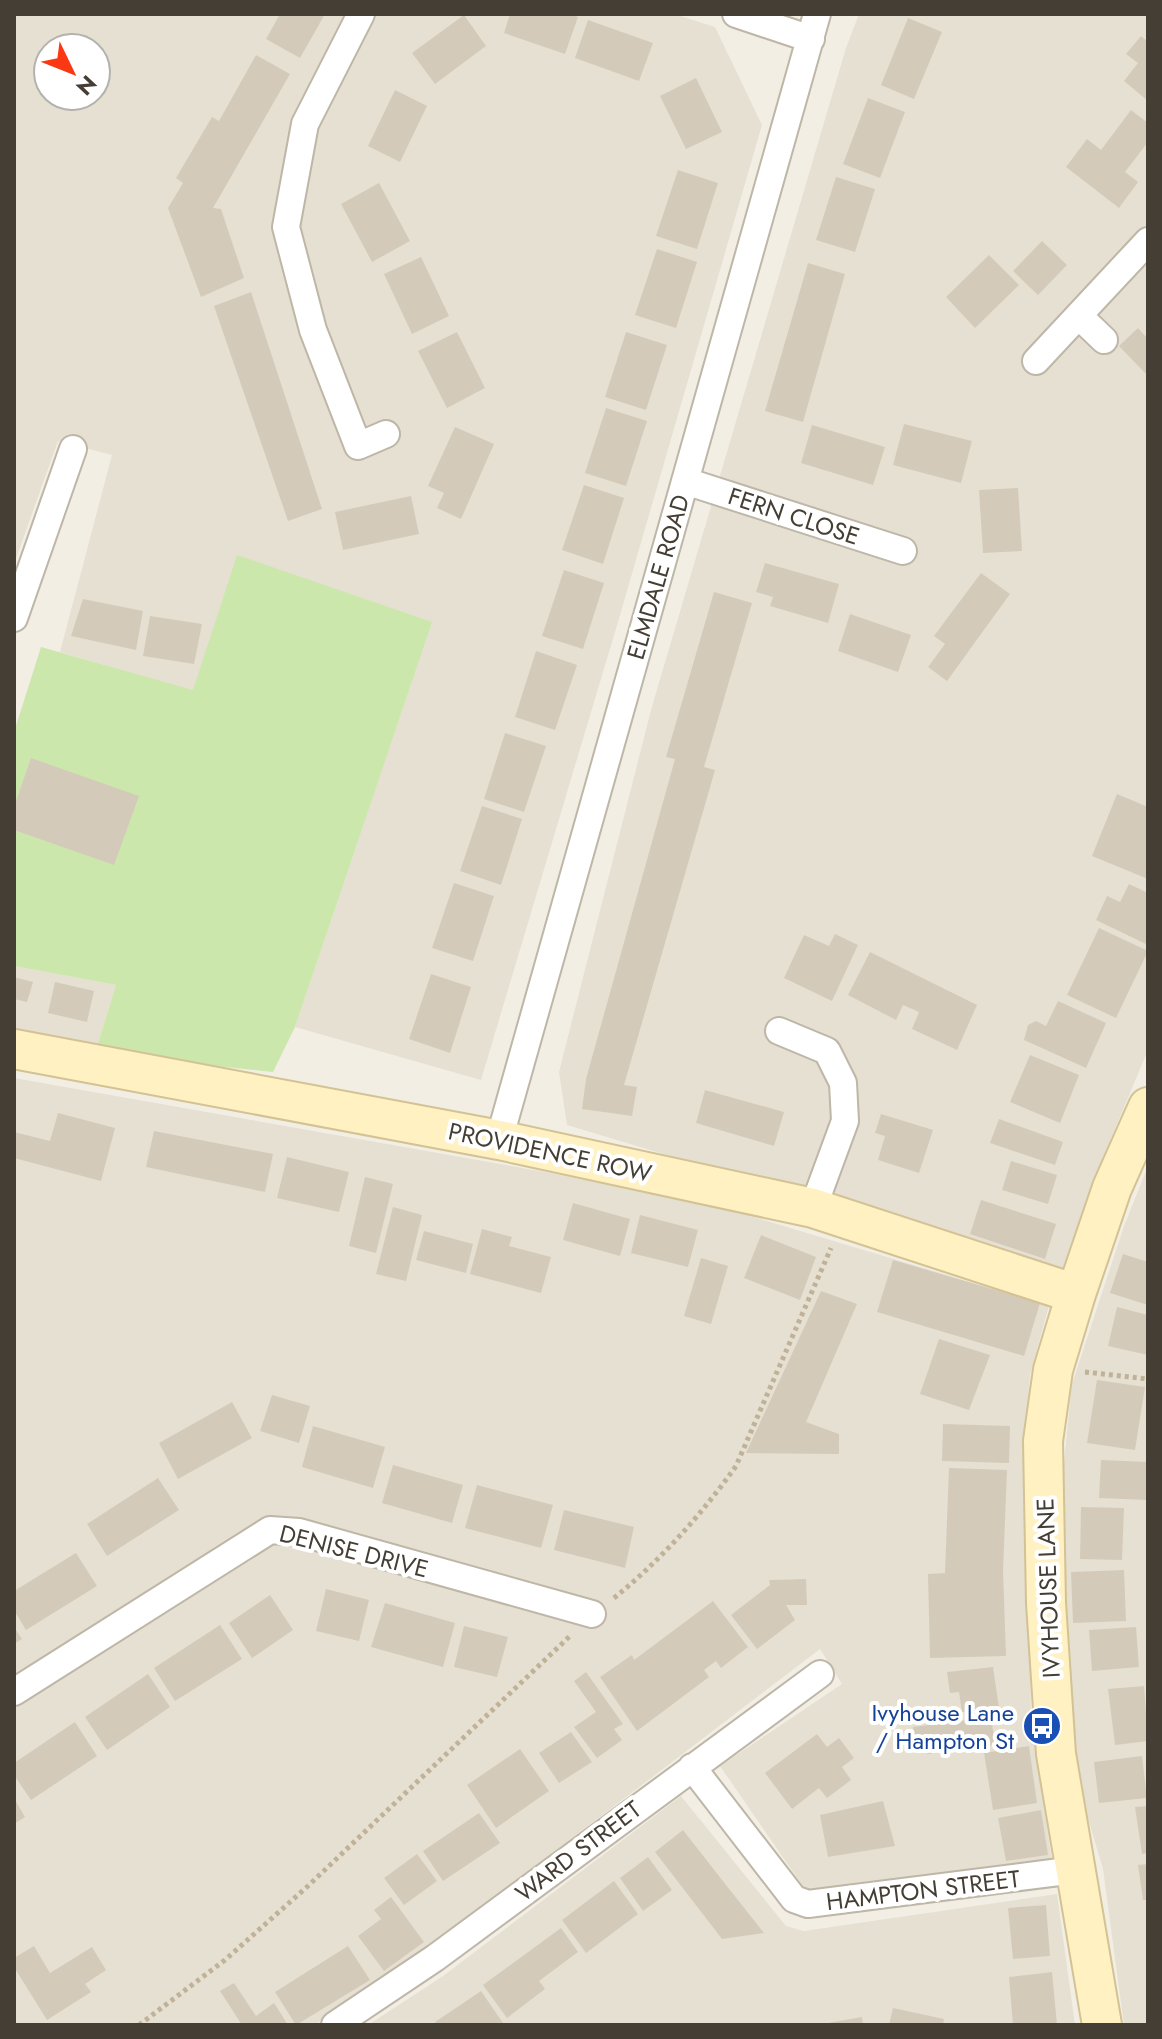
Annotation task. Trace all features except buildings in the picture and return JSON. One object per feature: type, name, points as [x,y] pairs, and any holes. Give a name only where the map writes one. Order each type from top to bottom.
[{"type":"street","points":[[361,14],[305,124],[286,227],[313,330],[358,446],[386,434]]},
{"type":"street","points":[[736,14],[814,27]]},
{"type":"street","name":"ELMDALE ROAD","points":[[499,1140],[814,27]]},
{"type":"street","points":[[1036,361],[1148,241]]},
{"type":"street","points":[[1079,316],[1104,340]]},
{"type":"street","points":[[14,618],[73,449]]},
{"type":"street","name":"FERN CLOSE","points":[[685,481],[903,551]]},
{"type":"street","points":[[779,1031],[827,1051],[843,1083],[845,1121],[828,1213]]},
{"type":"street","name":"PROVIDENCE ROW","points":[[14,1049],[499,1140],[828,1213],[1076,1294]]},
{"type":"street","name":"IVYHOUSE LANE","points":[[1102,2025],[1056,1754],[1046,1603],[1043,1441],[1053,1370],[1076,1294],[1112,1188],[1148,1107]]},
{"type":"street","name":"DENISE DRIVE","points":[[14,1692],[270,1530],[299,1532],[592,1614]]},
{"type":"street","name":"WARD STREET","points":[[335,2025],[435,1958],[820,1674]]},
{"type":"street","name":"HAMPTON STREET","points":[[692,1767],[794,1899],[808,1904],[1075,1870]]},
{"type":"path","points":[[139,2025],[225,1960],[308,1886],[592,1614],[617,1596],[714,1498],[736,1466],[828,1213]]},
{"type":"path","points":[[1053,1370],[1148,1379]]},
{"type":"shaded area","points":[[14,14],[674,14],[715,27],[762,125],[481,1080],[295,1027],[431,622],[193,691],[60,652],[112,455],[58,441],[14,564]]},
{"type":"shaded area","points":[[859,14],[1148,14],[1148,1050],[1104,1155],[1062,1274],[567,1125],[559,1072],[651,710],[846,48]]},
{"type":"shaded area","points":[[14,966],[116,985],[95,1053],[14,1037]]},
{"type":"shaded area","points":[[14,1078],[545,1172],[727,1209],[1040,1303],[1050,1302],[1030,1375],[1025,1440],[1031,1715],[1052,1862],[810,1892],[802,1885],[720,1766],[842,1684],[820,1649],[469,1917],[315,2025],[14,2025]]},
{"type":"shaded area","points":[[1148,1166],[1148,2025],[1124,2025],[1103,1869],[1078,1785],[1060,1642],[1063,1471],[1072,1384],[1124,1226]]},
{"type":"shaded area","points":[[681,1796],[786,1926],[804,1931],[1057,1894],[1075,2025],[368,2025],[443,1976]]},
{"type":"green space","points":[[237,555],[432,622],[295,1027],[273,1072],[95,1053],[116,985],[14,966],[14,732],[41,647],[193,690]]},
{"type":"place","name":"Ivyhouse Lane / Hampton St","points":[[1042,1726]]}]
